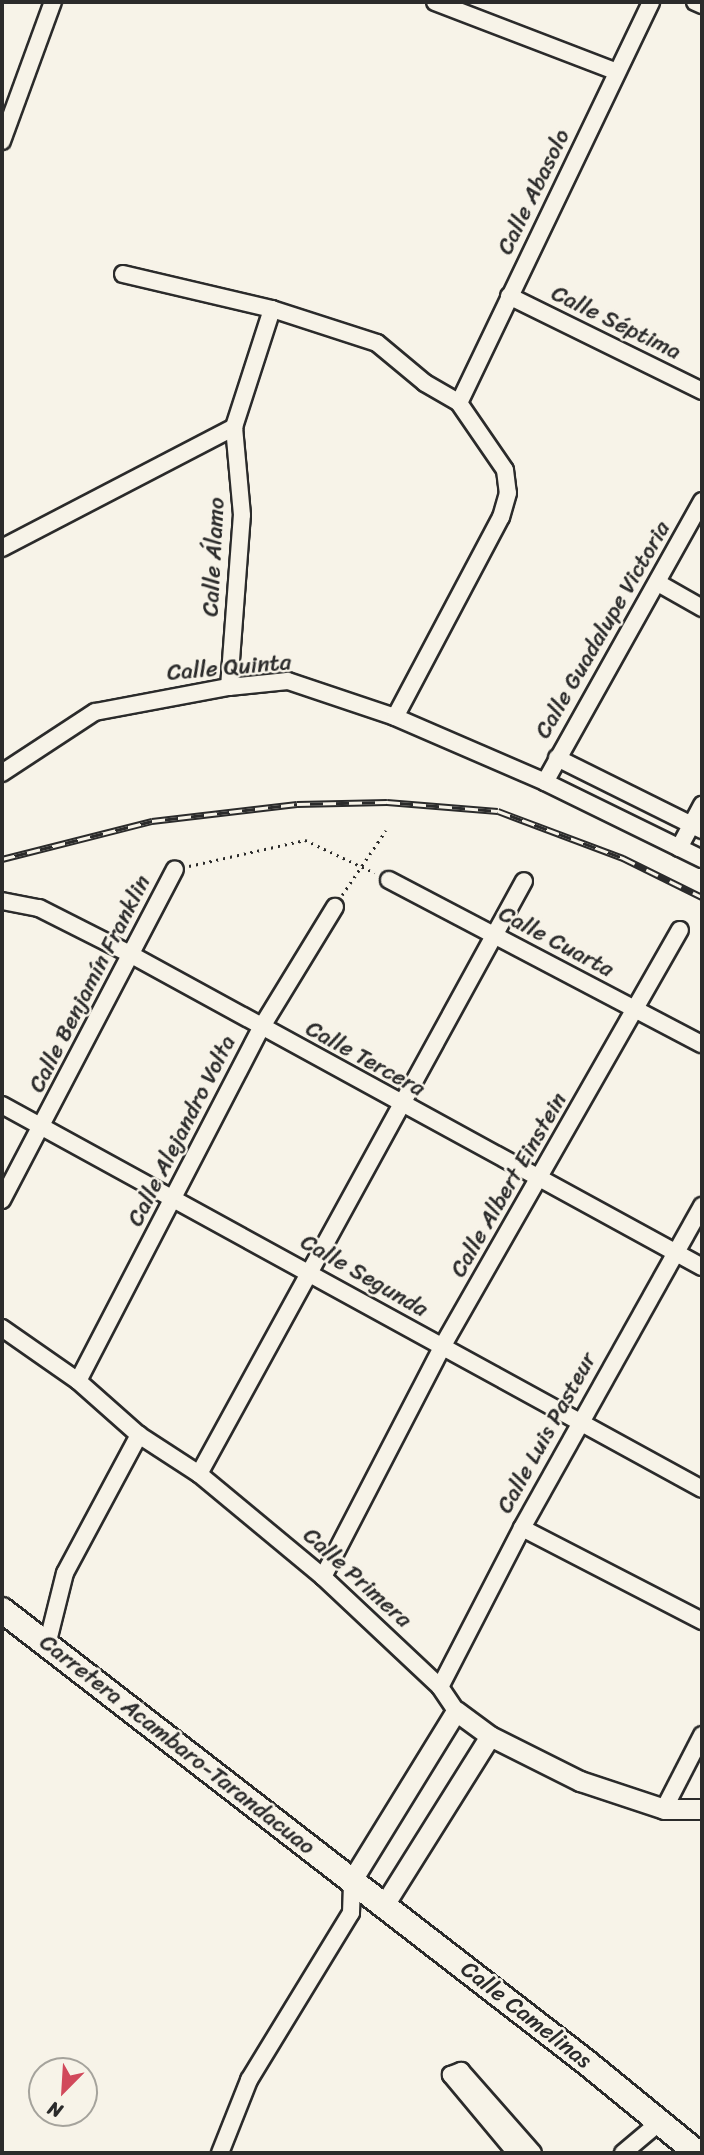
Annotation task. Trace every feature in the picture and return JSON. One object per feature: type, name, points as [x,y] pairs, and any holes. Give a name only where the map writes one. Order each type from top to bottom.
[{"type":"main road","name":"Carretera Acambaro-Tarandacuao","points":[[2,1610],[352,1881]]},
{"type":"main road","name":"Calle Camelinas","points":[[352,1881],[661,2121],[696,2153]]},
{"type":"street","points":[[2,141],[53,2]]},
{"type":"street","points":[[435,2],[617,72]]},
{"type":"street","name":"Calle Abasolo","points":[[459,403],[652,2]]},
{"type":"street","points":[[695,2],[702,5]]},
{"type":"street","points":[[123,274],[272,310],[377,343],[425,383],[459,403],[505,470],[508,493],[501,517],[395,718]]},
{"type":"street","name":"Calle Séptima","points":[[509,296],[702,391]]},
{"type":"street","name":"Calle Álamo","points":[[229,687],[242,515],[234,427],[272,310]]},
{"type":"street","points":[[2,548],[234,427]]},
{"type":"street","name":"Calle Guadalupe Victoria","points":[[545,782],[702,500]]},
{"type":"street","points":[[658,583],[702,608]]},
{"type":"street","name":"Calle Quinta","points":[[2,773],[95,712],[229,687],[303,684],[395,718],[545,782],[702,859]]},
{"type":"street","points":[[557,758],[697,827]]},
{"type":"street","points":[[679,848],[697,827],[702,805]]},
{"type":"street","name":"Calle Benjamín Franklin","points":[[2,1200],[128,953],[176,869]]},
{"type":"street","name":"Calle Cuarta","points":[[389,880],[702,1044]]},
{"type":"street","points":[[199,1474],[524,881]]},
{"type":"street","name":"Calle Tercera","points":[[2,901],[39,908],[128,953],[538,1180],[702,1267]]},
{"type":"street","name":"Calle Alejandro Volta","points":[[78,1381],[261,1028],[335,907]]},
{"type":"street","name":"Calle Albert Einstein","points":[[323,1577],[442,1348],[680,930]]},
{"type":"street","name":"Calle Segunda","points":[[2,1105],[312,1272],[442,1348],[583,1421],[702,1489]]},
{"type":"street","name":"Calle Luis Pasteur","points":[[440,1687],[522,1528],[702,1206]]},
{"type":"street","name":"Calle Primera","points":[[2,1328],[78,1381],[139,1434],[199,1474],[323,1577],[440,1687],[456,1711],[490,1736],[580,1781],[664,1809],[702,1808]]},
{"type":"street","points":[[47,1645],[65,1573],[139,1434]]},
{"type":"street","points":[[522,1528],[702,1621]]},
{"type":"street","points":[[220,2153],[249,2080],[351,1913],[352,1881],[456,1711]]},
{"type":"street","points":[[664,1809],[702,1735]]},
{"type":"street","points":[[351,1913],[384,1905],[490,1736]]},
{"type":"street","points":[[516,2153],[451,2075],[461,2071],[533,2153]]},
{"type":"street","points":[[623,2153],[661,2121]]},
{"type":"path","points":[[335,907],[360,865],[386,830]]},
{"type":"path","name":"Calle Benjamín Franklin","points":[[176,869],[305,840],[360,865]]},
{"type":"path","points":[[360,865],[389,880]]},
{"type":"railway","points":[[2,859],[152,821],[297,804],[387,802],[498,811],[623,858],[702,897]]}]
